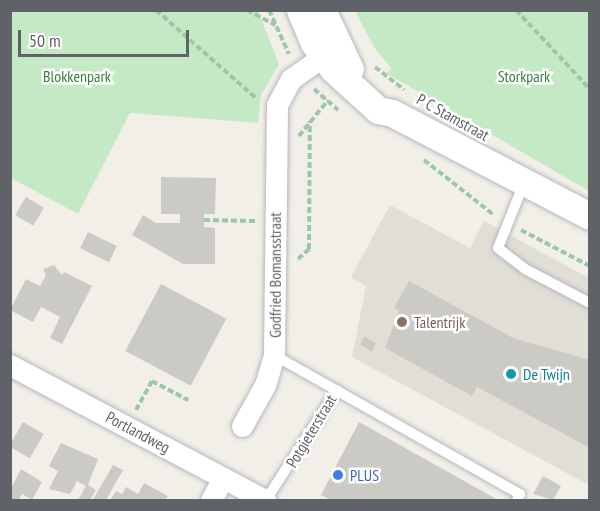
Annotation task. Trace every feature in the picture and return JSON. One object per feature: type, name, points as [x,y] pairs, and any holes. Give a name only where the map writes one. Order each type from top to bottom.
[{"type":"street","points":[[300,10],[330,51]]},
{"type":"street","points":[[322,10],[330,51]]},
{"type":"street","points":[[276,116],[286,85],[330,51]]},
{"type":"street","name":"P C Stamstraat","points":[[330,51],[345,82],[378,110],[401,103],[524,183],[585,217]]},
{"type":"street","name":"Godfried Bomansstraat","points":[[242,426],[265,385],[274,355],[276,116]]},
{"type":"street","name":"Portlandweg","points":[[10,365],[265,501]]},
{"type":"street","points":[[211,501],[223,478]]},
{"type":"lane","points":[[524,183],[498,248],[525,269],[590,303]]},
{"type":"lane","name":"Potgieterstraat","points":[[265,501],[337,390],[274,355]]},
{"type":"lane","points":[[337,390],[520,494],[517,501]]},
{"type":"path","points":[[156,10],[276,116]]},
{"type":"path","points":[[247,10],[275,25]]},
{"type":"path","points":[[516,10],[590,89]]},
{"type":"path","name":"P C Stamstraat","points":[[369,59],[401,103]]},
{"type":"path","points":[[326,101],[345,115]]},
{"type":"path","points":[[276,279],[309,249],[310,121]]},
{"type":"path","points":[[420,157],[471,199],[508,223],[590,266]]},
{"type":"path","points":[[204,220],[276,221]]},
{"type":"path","points":[[127,426],[152,381],[188,400]]},
{"type":"shaded area","points":[[390,205],[470,248],[484,221],[589,278],[589,485],[352,357],[366,286],[351,277]]},
{"type":"green space","name":"Blokkenpark","points":[[10,11],[258,11],[279,64],[261,95],[258,123],[130,113],[78,214],[11,178]]},
{"type":"green space","name":"Storkpark","points":[[355,11],[589,11],[589,191],[386,73],[392,69],[374,47]]},
{"type":"building","points":[[161,177],[216,178],[215,214],[204,214],[204,227],[215,228],[215,264],[183,264],[132,235],[143,215],[156,223],[180,223],[180,214],[161,214]]},
{"type":"building","points":[[26,197],[44,208],[33,226],[15,215]]},
{"type":"building","points":[[88,232],[117,246],[109,262],[80,248]]},
{"type":"building","points":[[54,265],[62,275],[64,272],[92,286],[62,344],[50,338],[60,317],[41,307],[33,322],[10,310],[26,279],[40,286],[46,275],[43,269]]},
{"type":"building","name":"De Twijn","points":[[409,281],[513,338],[590,360],[590,448],[477,387],[472,396],[385,348],[399,311],[394,308]]},
{"type":"building","points":[[161,284],[226,319],[191,386],[125,351]]},
{"type":"building","points":[[364,336],[376,343],[372,352],[360,344]]},
{"type":"building","points":[[23,422],[44,434],[30,458],[10,447]]},
{"type":"building","points":[[359,422],[498,500],[331,500],[321,495]]},
{"type":"building","points":[[61,443],[98,459],[88,485],[96,490],[90,500],[78,500],[86,486],[77,481],[70,494],[49,489],[58,471],[49,466]]},
{"type":"building","points":[[113,465],[123,470],[106,500],[93,500]]},
{"type":"building","points":[[21,469],[42,482],[32,500],[22,494],[19,500],[10,500],[10,490]]},
{"type":"building","points":[[543,476],[561,486],[553,500],[533,494]]},
{"type":"building","points":[[144,483],[168,496],[165,500],[111,499],[116,491],[122,494],[126,487],[138,494]]},
{"type":"place","name":"Talentrijk","points":[[402,322]]},
{"type":"place","name":"De Twijn","points":[[511,374]]},
{"type":"place","name":"PLUS","points":[[338,475]]}]
